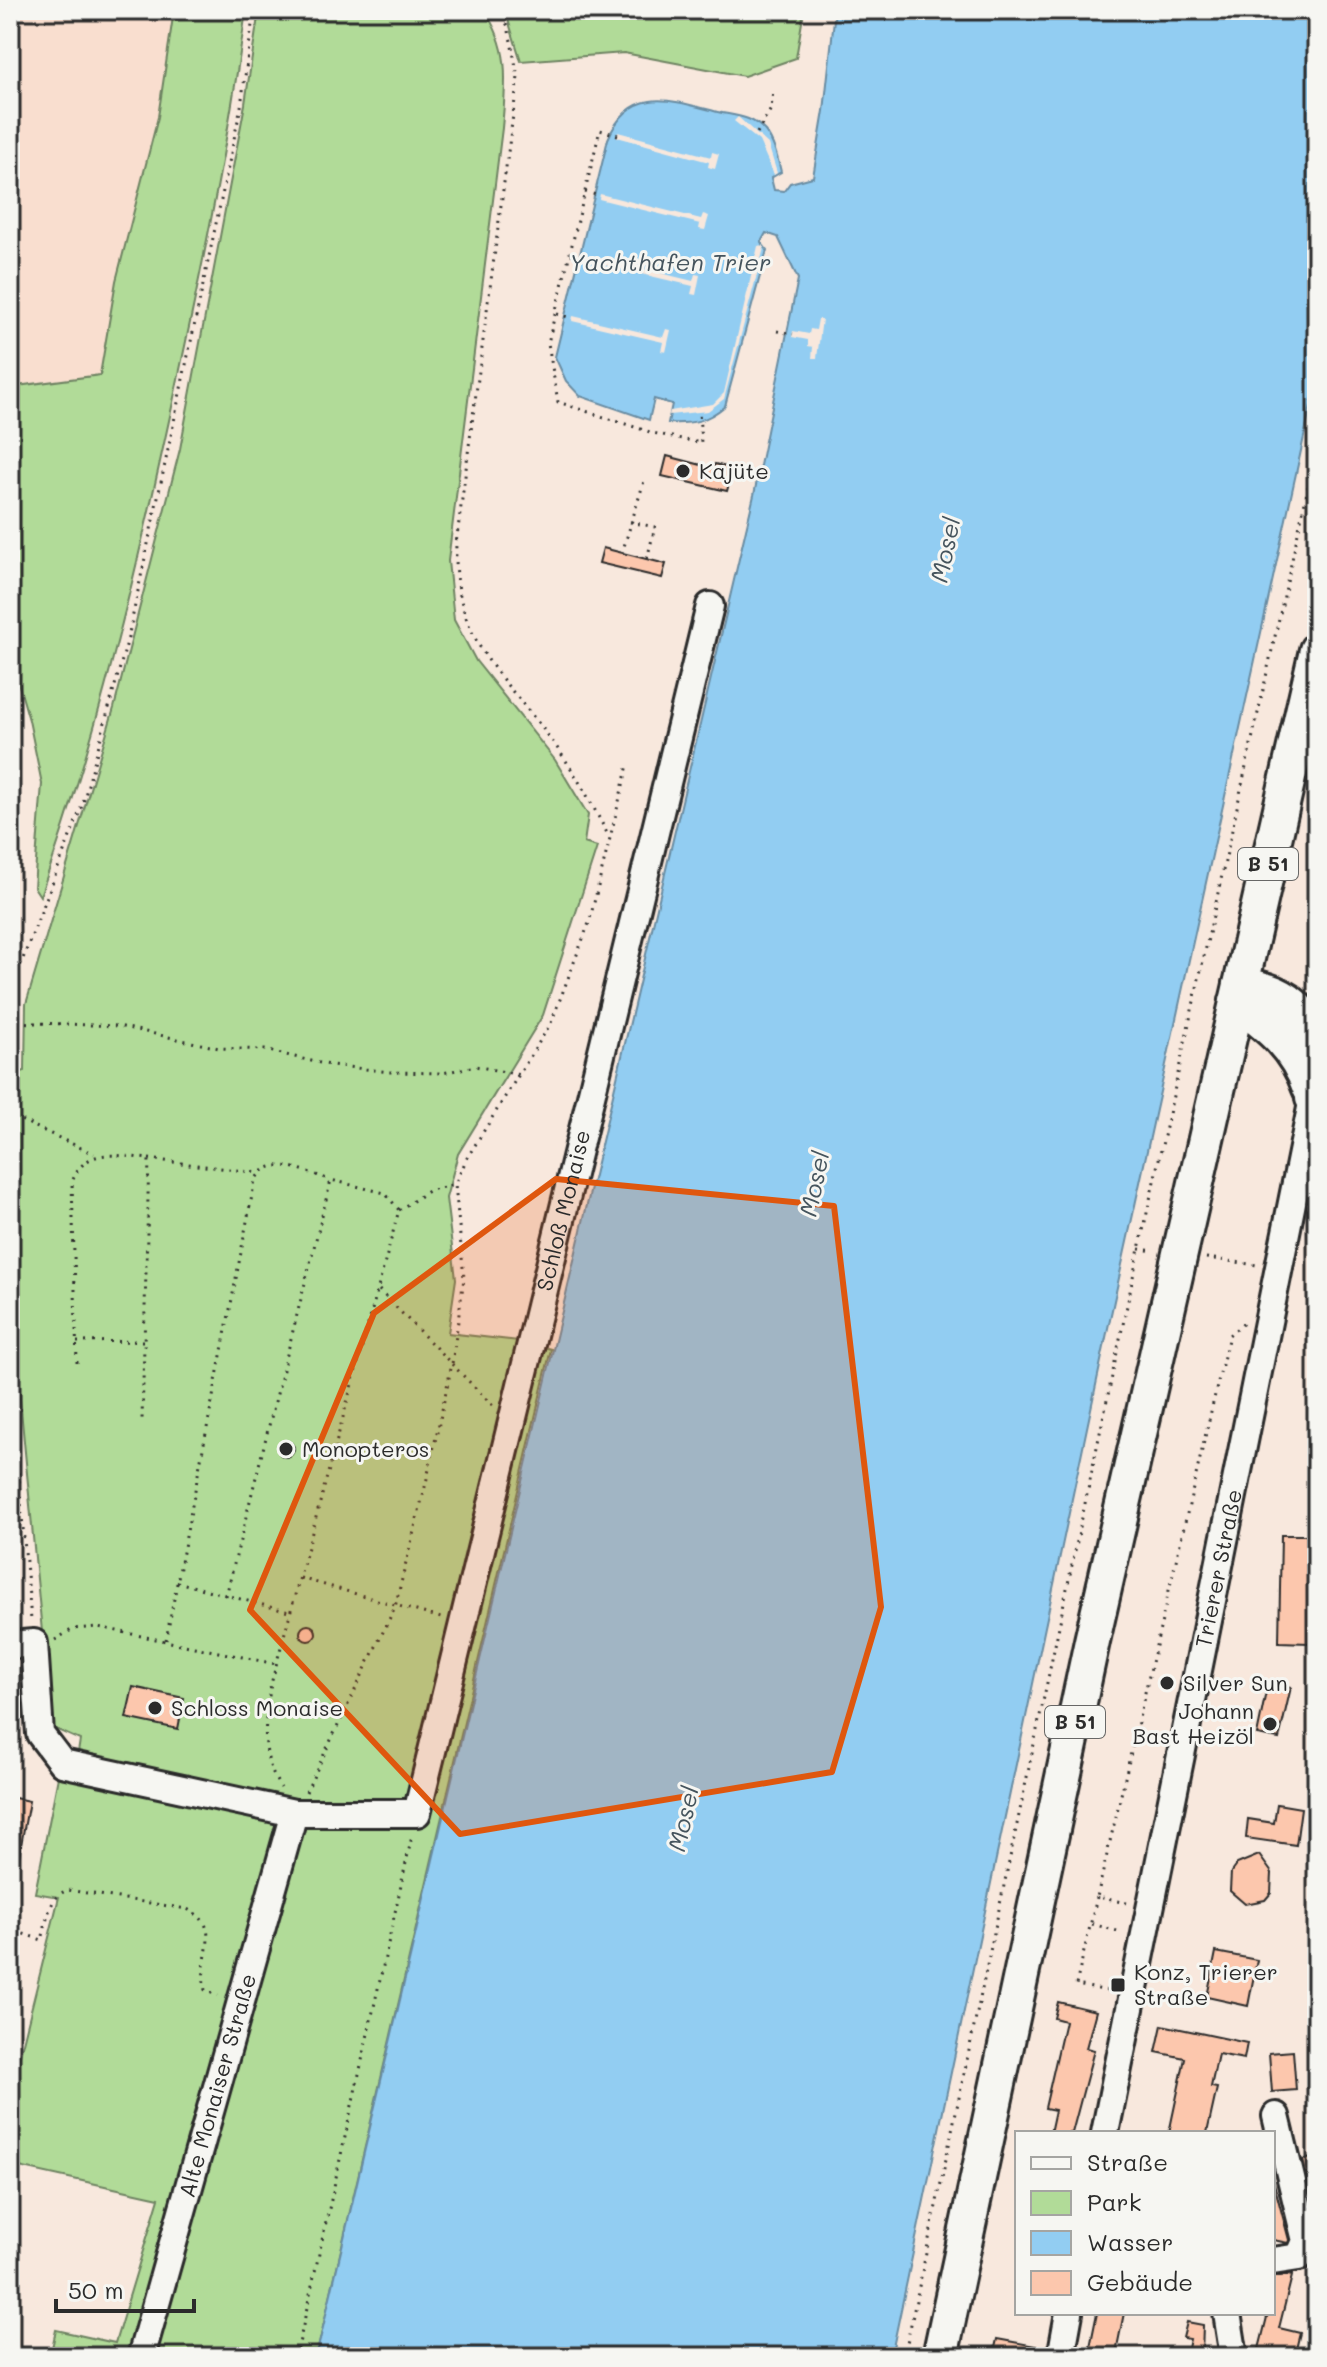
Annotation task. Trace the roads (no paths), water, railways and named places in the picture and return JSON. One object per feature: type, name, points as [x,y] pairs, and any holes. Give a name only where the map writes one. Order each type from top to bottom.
[{"type":"main road","name":"B 51","points":[[940,2357],[1092,1641],[1317,650]]},
{"type":"main road","points":[[1259,987],[1290,999],[1311,1029],[1316,1056],[1313,1098],[1295,1052],[1239,994],[1259,987]]},
{"type":"main road","points":[[1218,1088],[1255,1045],[1269,1040],[1286,1043]]},
{"type":"street","name":"Schloß Monaise","points":[[294,1813],[417,1813],[510,1418],[710,606]]},
{"type":"street","name":"Trierer Straße","points":[[1105,2131],[1151,1908],[1265,1271],[1313,1098]]},
{"type":"street","points":[[26,1647],[40,1734],[62,1763],[294,1813]]},
{"type":"street","name":"Alte Monaiser Straße","points":[[141,2357],[294,1813]]},
{"type":"street","points":[[1275,2261],[1299,2257],[1306,2241],[1276,2116]]},
{"type":"street","points":[[1061,2357],[1069,2315]]},
{"type":"street","points":[[1227,2315],[1234,2357]]},
{"type":"water","points":[[835,10],[1317,10],[1317,378],[1108,1328],[891,2357],[316,2357],[754,495],[798,279],[778,237],[766,233],[761,242],[767,250],[725,406],[698,421],[668,423],[672,404],[654,399],[649,420],[580,396],[566,381],[555,357],[608,139],[617,122],[639,104],[652,101],[682,103],[741,117],[760,126],[773,145],[781,172],[771,178],[774,190],[784,191],[790,183],[813,177]]},
{"type":"place","name":"Kajüte","points":[[683,471]]},
{"type":"place","name":"Monopteros","points":[[286,1449]]},
{"type":"place","name":"Silver Sun","points":[[1167,1683]]},
{"type":"place","name":"Schloss Monaise","points":[[155,1708]]},
{"type":"place","name":"Johann Bast Heizöl","points":[[1270,1724]]},
{"type":"place","name":"Konz, Trierer Straße","points":[[1118,1985]]},
{"type":"water label","name":"Yachthafen Trier","points":[[670,263]]},
{"type":"water label","name":"Mosel","points":[[946,550]]},
{"type":"water label","name":"Mosel","points":[[815,1184]]},
{"type":"water label","name":"Mosel","points":[[684,1819]]}]
